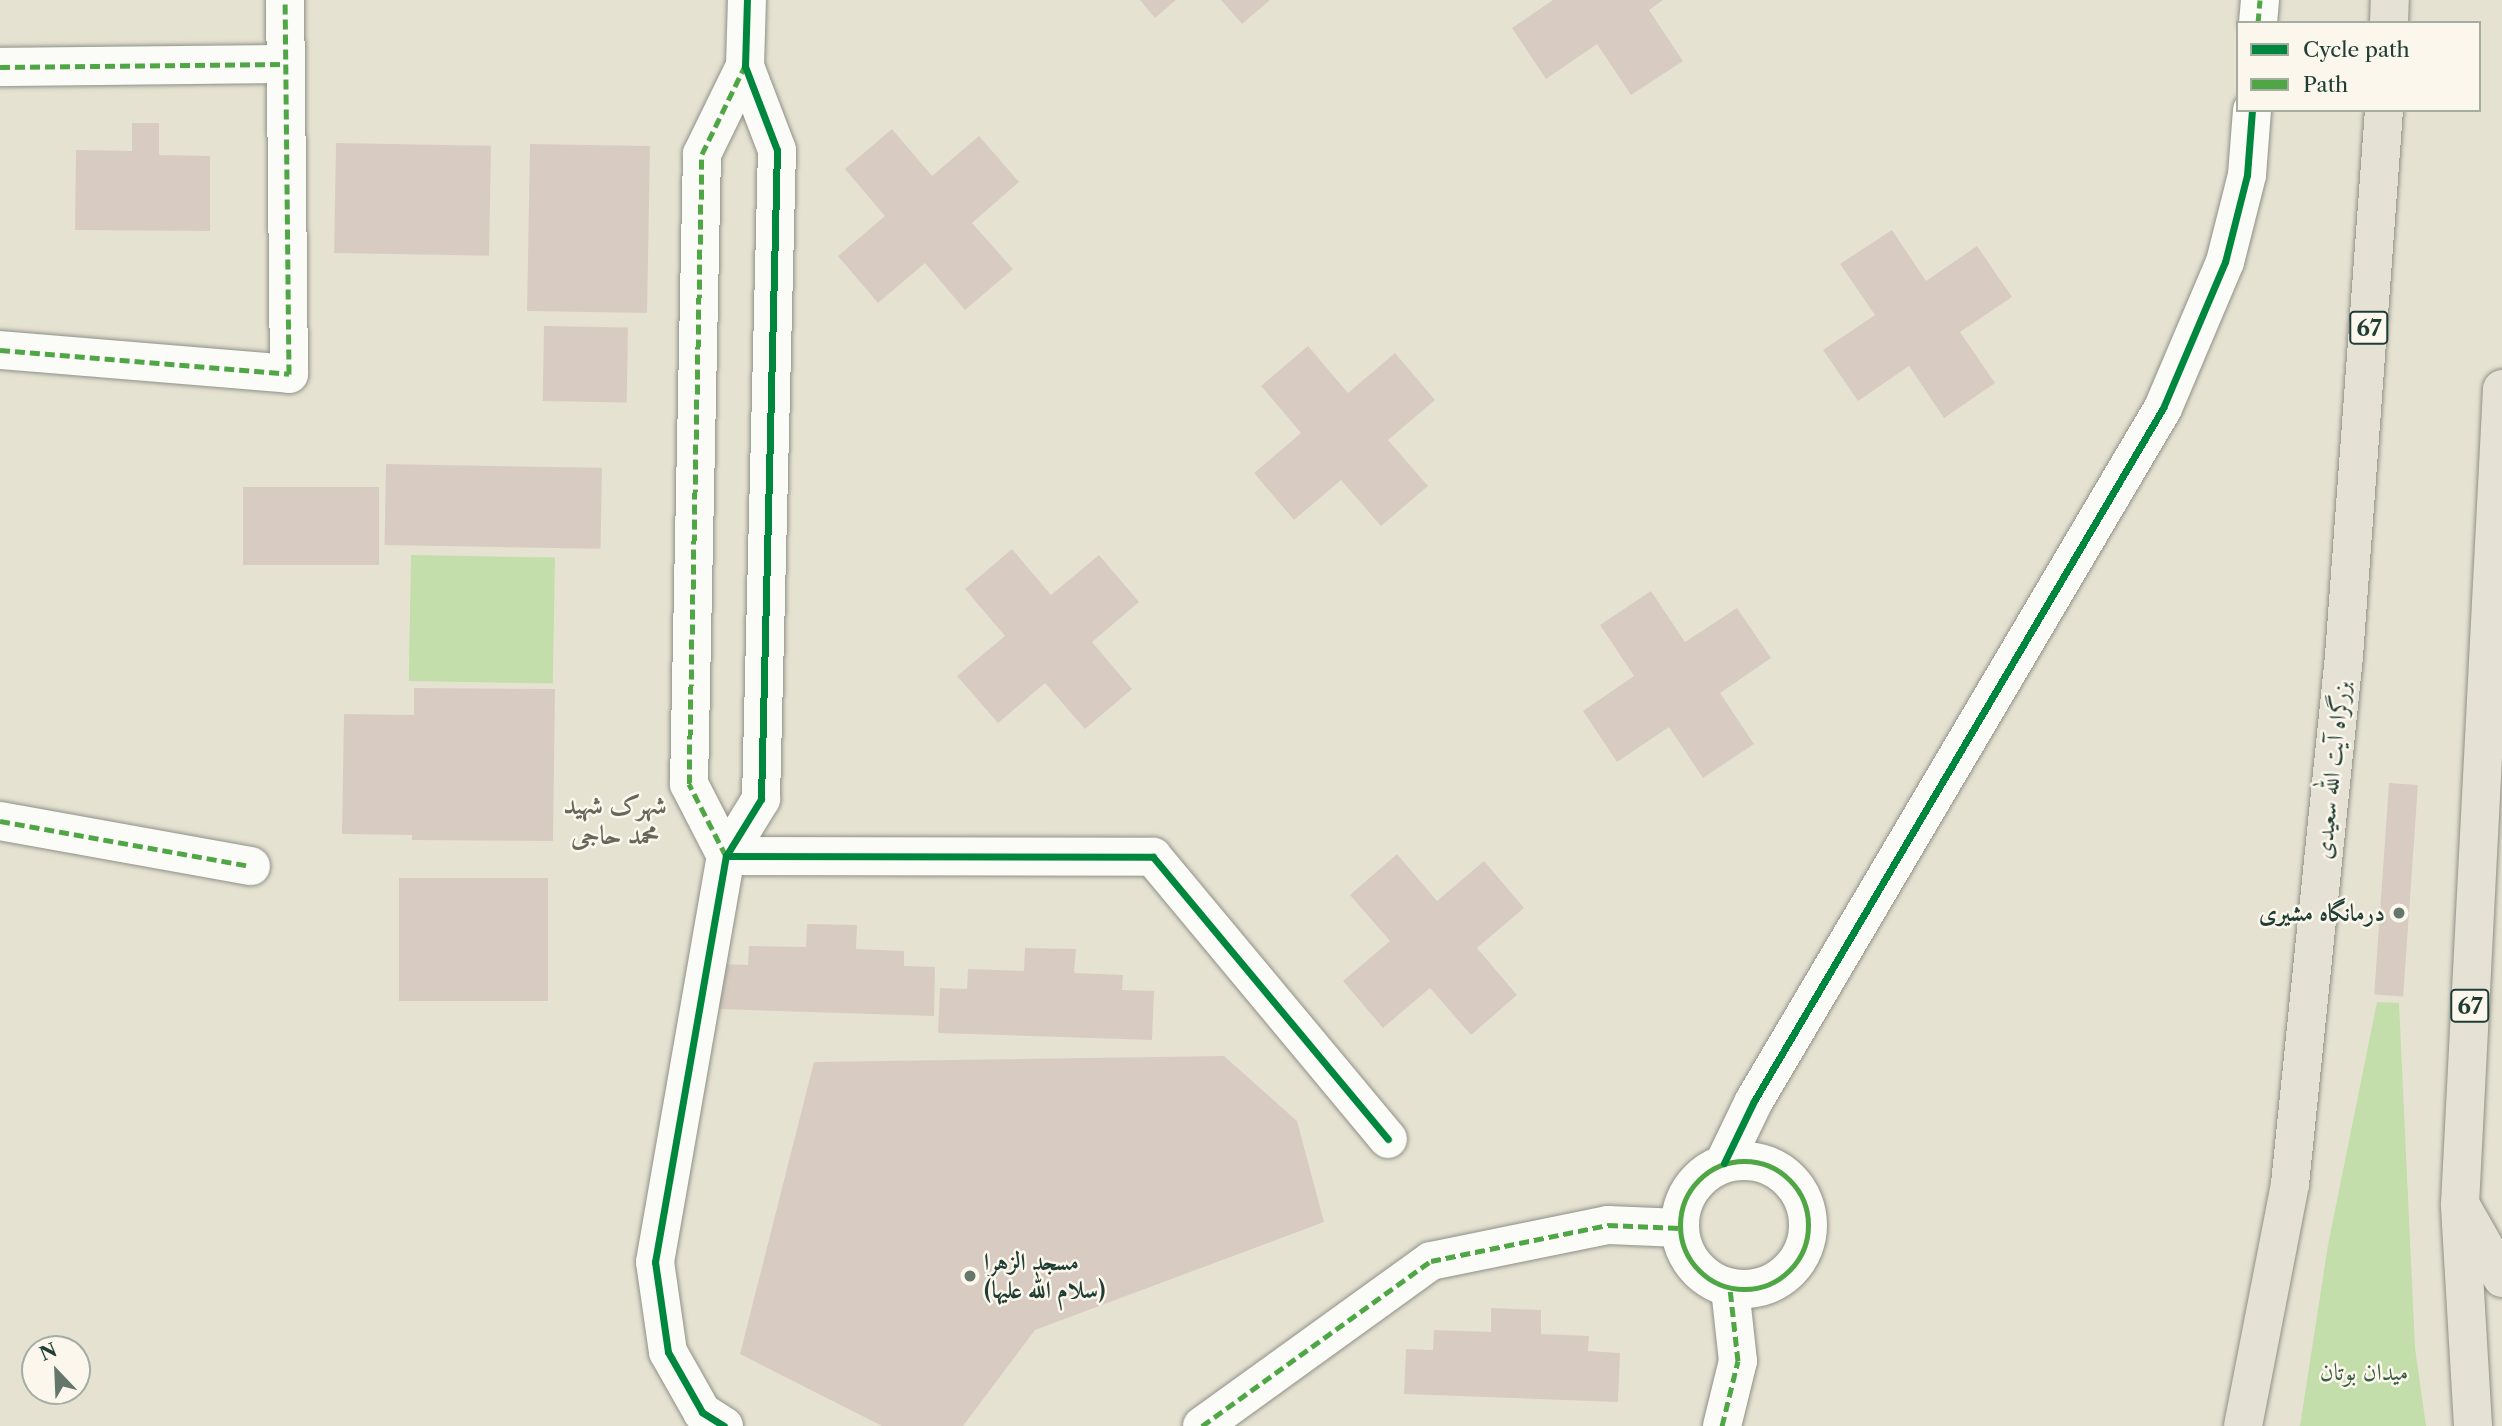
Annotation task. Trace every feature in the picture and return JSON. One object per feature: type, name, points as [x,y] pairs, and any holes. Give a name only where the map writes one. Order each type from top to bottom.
[{"type":"main road","points":[[2389,21],[2390,0]]},
{"type":"main road","name":"بزرگراه آیت الله سعیدی","points":[[2244,1426],[2293,1156],[2344,656],[2384,112]]},
{"type":"main road","name":"67","points":[[2473,1426],[2460,1204],[2496,595],[2502,389]]},
{"type":"main road","points":[[2460,1204],[2502,1278]]},
{"type":"street","points":[[0,350],[289,374],[285,0]]},
{"type":"street","points":[[724,1426],[702,1412],[668,1352],[655,1262],[726,856],[761,799],[777,150],[745,66],[747,0]]},
{"type":"street","points":[[2258,21],[2260,0]]},
{"type":"street","points":[[0,67],[285,64]]},
{"type":"street","points":[[726,856],[689,784],[702,154],[745,66]]},
{"type":"street","points":[[1724,1163],[1766,1163],[1798,1188],[1807,1208],[1804,1251],[1792,1269],[1754,1289],[1730,1287],[1695,1266],[1684,1249],[1680,1228],[1691,1188],[1724,1163],[1754,1101],[2163,408],[2225,262],[2247,175],[2252,112]]},
{"type":"street","points":[[0,821],[251,866]]},
{"type":"street","points":[[726,856],[1153,857],[1388,1139]]},
{"type":"street","points":[[1202,1426],[1431,1261],[1608,1225],[1680,1228]]},
{"type":"street","points":[[1722,1426],[1738,1361],[1730,1287]]},
{"type":"green space","points":[[411,555],[555,558],[553,683],[409,681]]},
{"type":"green space","name":"میدان بوتان","points":[[2377,1002],[2399,1003],[2415,1348],[2426,1426],[2300,1426],[2328,1245]]},
{"type":"building","points":[[1140,0],[1176,0],[1155,18]]},
{"type":"building","points":[[1221,0],[1270,0],[1242,24]]},
{"type":"building","points":[[1553,0],[1663,0],[1649,10],[1683,61],[1631,95],[1597,44],[1546,79],[1512,28]]},
{"type":"building","points":[[132,123],[159,123],[159,155],[210,156],[210,231],[75,230],[76,150],[132,151]]},
{"type":"building","points":[[892,129],[932,176],[979,136],[1019,182],[972,223],[1013,269],[965,310],[925,263],[878,303],[838,256],[885,216],[845,169]]},
{"type":"building","points":[[336,143],[491,146],[489,256],[334,253]]},
{"type":"building","points":[[530,144],[650,146],[647,313],[527,311]]},
{"type":"building","points":[[1892,230],[1926,281],[1977,246],[2012,297],[1960,332],[1995,383],[1944,418],[1909,366],[1858,401],[1823,350],[1875,315],[1840,264]]},
{"type":"building","points":[[544,326],[628,327],[627,402],[543,401]]},
{"type":"building","points":[[1308,346],[1348,393],[1395,353],[1435,400],[1388,440],[1428,486],[1381,526],[1341,480],[1294,520],[1254,473],[1301,433],[1261,386]]},
{"type":"building","points":[[386,464],[602,468],[601,549],[385,545]]},
{"type":"building","points":[[243,487],[379,487],[379,565],[243,565]]},
{"type":"building","points":[[1012,549],[1051,595],[1099,555],[1139,602],[1092,642],[1132,689],[1085,729],[1045,683],[998,723],[957,676],[1005,636],[965,589]]},
{"type":"building","points":[[1651,591],[1685,642],[1737,608],[1771,658],[1720,693],[1754,744],[1703,778],[1669,727],[1617,762],[1583,711],[1634,676],[1600,625]]},
{"type":"building","points":[[414,688],[555,689],[553,841],[412,840],[412,835],[342,834],[344,714],[414,715]]},
{"type":"building","points":[[2389,783],[2418,785],[2403,997],[2374,994]]},
{"type":"building","points":[[1397,854],[1437,901],[1484,861],[1524,908],[1477,948],[1517,995],[1471,1035],[1430,988],[1383,1028],[1343,981],[1390,941],[1350,895]]},
{"type":"building","points":[[399,878],[548,878],[548,1001],[399,1001]]},
{"type":"building","points":[[807,924],[857,925],[856,949],[904,951],[904,966],[935,967],[934,1016],[719,1009],[721,964],[748,965],[749,946],[806,947]]},
{"type":"building","points":[[1025,948],[1076,949],[1074,973],[1123,975],[1122,990],[1154,991],[1152,1040],[938,1033],[940,988],[967,989],[968,969],[1024,971]]},
{"type":"building","name":"مسجد الزهرا (سلام الله علیها)","points":[[1224,1056],[1297,1121],[1324,1222],[1035,1330],[963,1426],[882,1426],[740,1354],[814,1062]]},
{"type":"building","points":[[1491,1308],[1541,1310],[1541,1334],[1589,1336],[1588,1351],[1620,1353],[1618,1402],[1404,1394],[1406,1349],[1433,1350],[1434,1330],[1491,1332]]},
{"type":"marked path","points":[[0,350],[289,374],[285,0]]},
{"type":"marked path","points":[[2258,21],[2260,0]]},
{"type":"marked path","points":[[0,67],[285,64]]},
{"type":"marked path","points":[[726,856],[689,784],[702,154],[745,66]]},
{"type":"marked path","points":[[0,821],[251,866]]},
{"type":"marked path","points":[[1744,1161],[1768,1166],[1789,1180],[1803,1201],[1808,1225],[1803,1249],[1789,1270],[1768,1284],[1744,1289],[1720,1284],[1699,1270],[1685,1249],[1680,1225],[1685,1201],[1699,1180],[1720,1166],[1744,1161]]},
{"type":"marked path","points":[[1202,1426],[1431,1261],[1608,1225],[1680,1228]]},
{"type":"marked path","points":[[1722,1426],[1738,1361],[1730,1288]]},
{"type":"cycle path","points":[[724,1426],[702,1412],[668,1352],[655,1262],[726,856],[761,799],[777,150],[745,66],[747,0]]},
{"type":"cycle path","points":[[1724,1163],[1754,1101],[2163,408],[2225,262],[2247,175],[2252,112]]},
{"type":"cycle path","points":[[726,856],[1153,857],[1388,1139]]},
{"type":"place","name":"درمانگاه مشیری","points":[[2399,913]]},
{"type":"place","name":"مسجد الزهرا (سلام الله علیها)","points":[[970,1276]]},
{"type":"district","name":"شهرک شهید محمد حاجی","points":[[615,821]]}]
